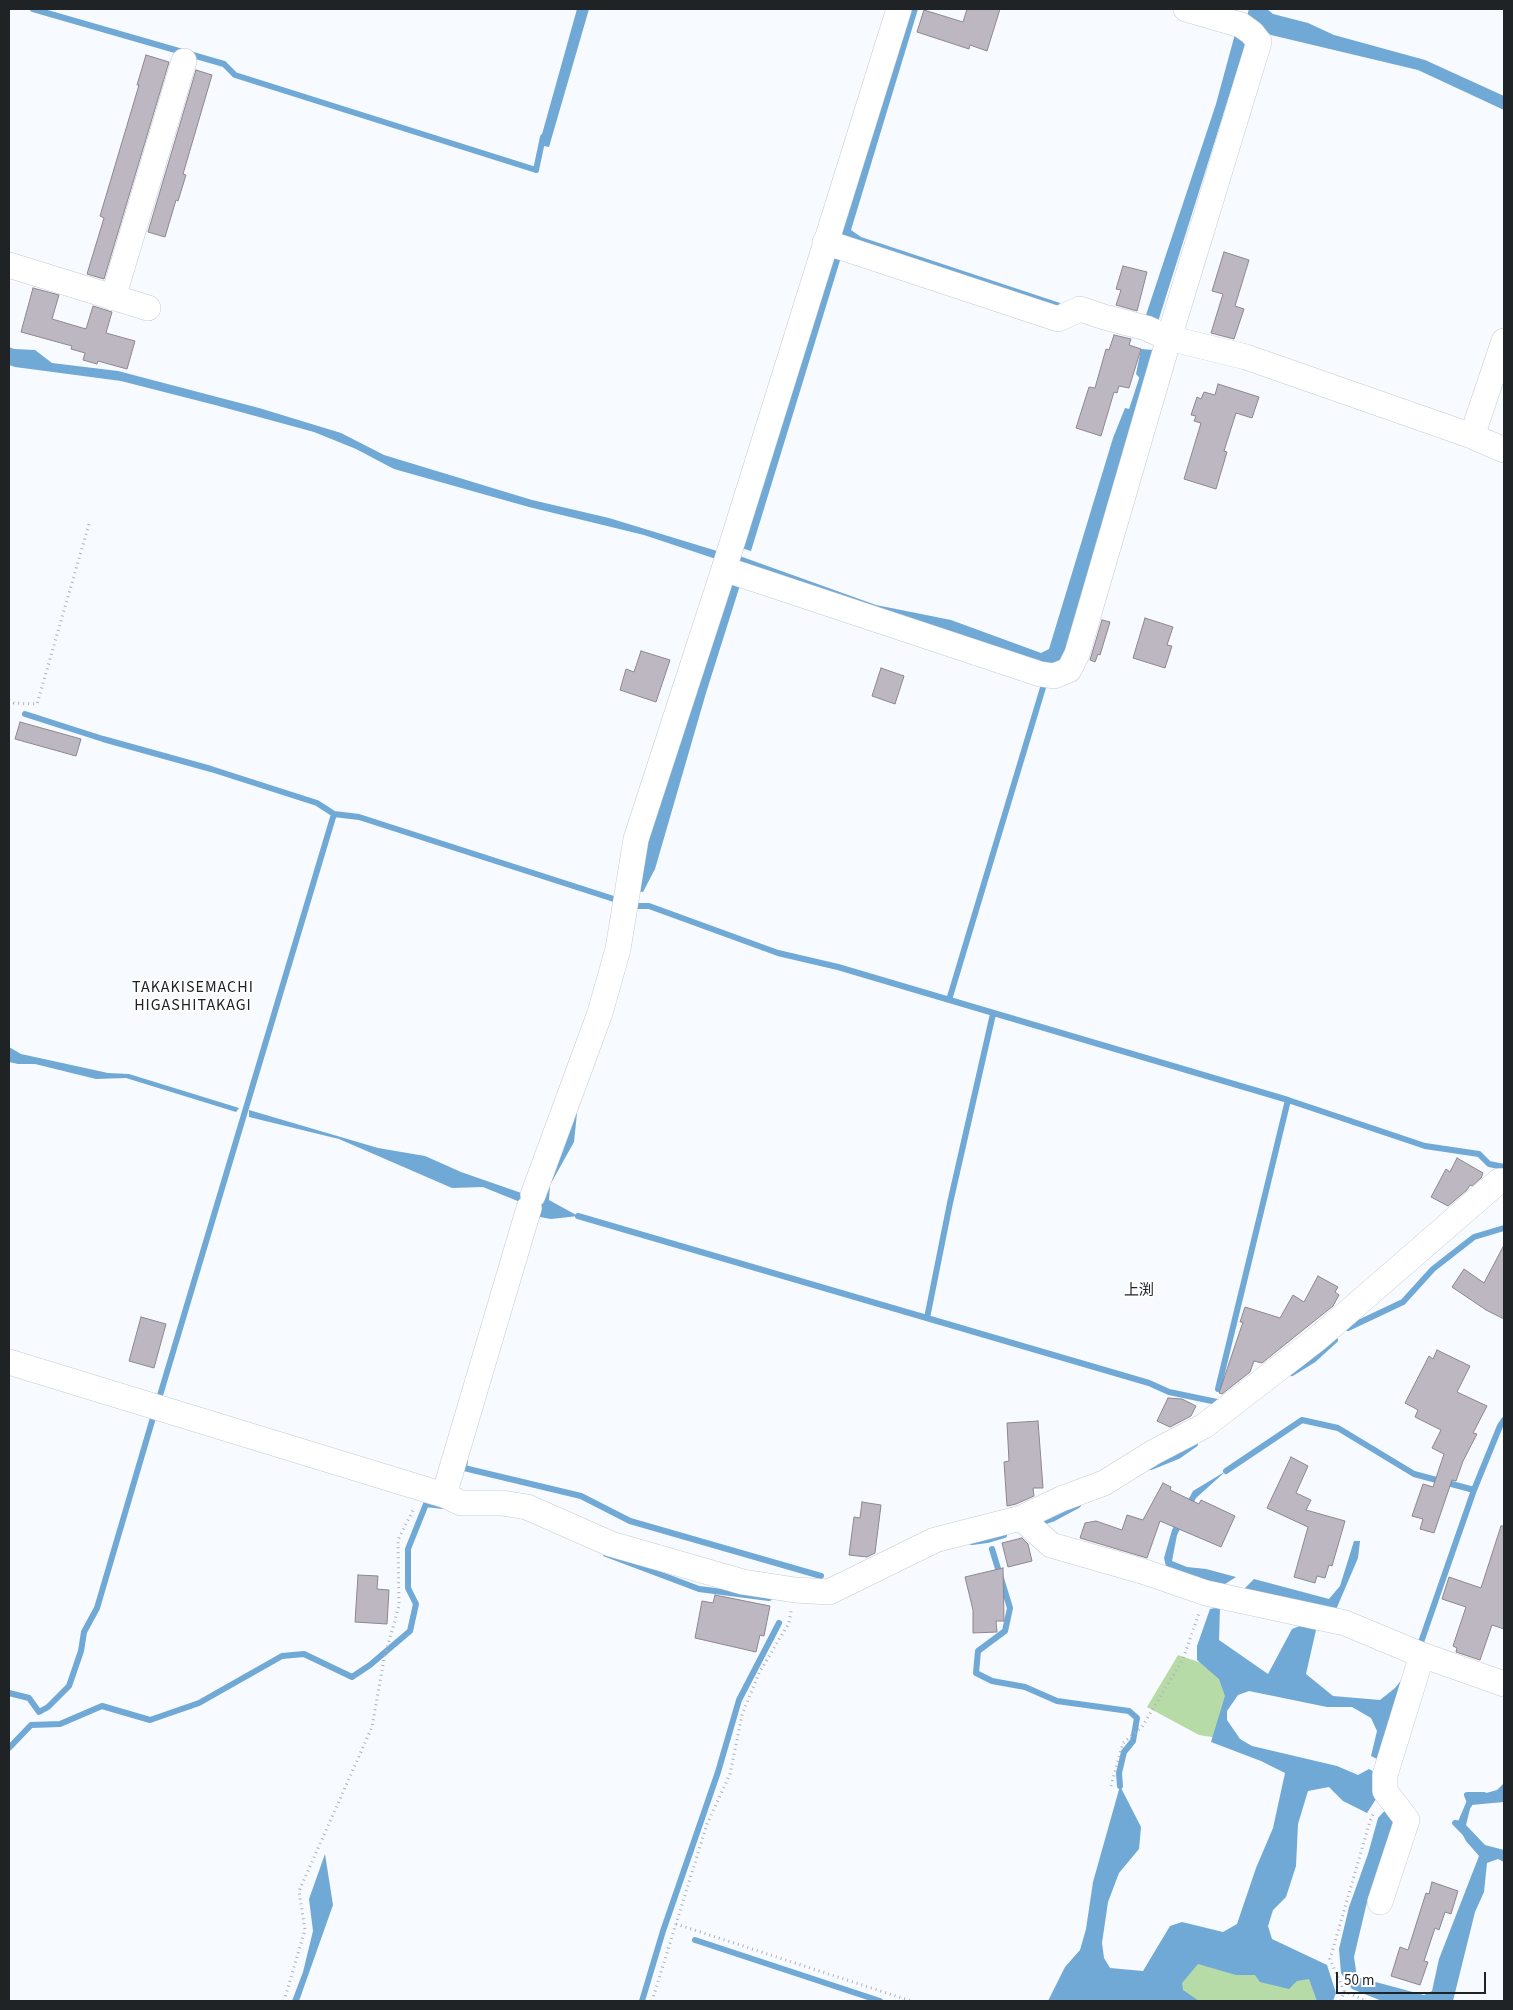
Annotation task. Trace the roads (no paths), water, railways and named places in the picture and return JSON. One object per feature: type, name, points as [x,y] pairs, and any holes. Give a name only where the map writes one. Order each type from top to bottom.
[{"type":"street","points":[[434,1492],[531,1201],[600,1013],[618,949],[636,839],[726,560],[835,246],[899,9]]},
{"type":"street","points":[[726,560],[1047,675],[1069,670],[1077,654],[1157,333],[1259,42],[1246,29],[1186,9]]},
{"type":"street","points":[[113,298],[184,61]]},
{"type":"street","points":[[835,246],[1058,319],[1080,309],[1157,333],[1246,356],[1472,436],[1504,450]]},
{"type":"street","points":[[9,265],[148,308]]},
{"type":"street","points":[[1472,436],[1504,341]]},
{"type":"street","points":[[9,1362],[434,1492],[461,1503],[502,1503],[527,1507],[611,1544],[743,1582],[795,1590],[829,1592],[935,1540],[1029,1526],[1061,1499],[1104,1483],[1154,1452],[1204,1426],[1318,1338],[1499,1181],[1504,1181]]},
{"type":"street","points":[[1029,1526],[1051,1544],[1214,1595],[1345,1623],[1416,1653],[1504,1684]]},
{"type":"street","points":[[1380,1902],[1407,1820],[1385,1791],[1385,1775],[1416,1653]]},
{"type":"water","points":[[577,9],[589,9],[549,147],[539,145]]},
{"type":"water","points":[[907,9],[918,9],[851,230],[861,237],[1060,303],[1057,312],[836,236]]},
{"type":"water","points":[[1249,9],[1267,9],[1273,14],[1308,23],[1334,35],[1425,60],[1504,96],[1504,110],[1418,70],[1271,35],[1246,20]]},
{"type":"water","points":[[1235,34],[1246,42],[1157,325],[1144,321],[1216,104]]},
{"type":"water","points":[[835,251],[842,254],[751,551],[738,547]]},
{"type":"water","points":[[9,347],[35,350],[52,363],[118,371],[259,408],[341,433],[384,455],[532,500],[609,518],[717,551],[716,559],[644,535],[529,507],[394,469],[356,449],[314,432],[121,381],[15,367],[9,365]]},
{"type":"water","points":[[1141,349],[1154,350],[1146,385],[1136,374]]},
{"type":"water","points":[[1125,408],[1139,411],[1064,657],[1053,665],[738,565],[734,554],[876,605],[951,620],[1041,653],[1049,649],[1113,438]]},
{"type":"water","points":[[726,577],[741,582],[706,693],[655,869],[643,892],[636,891],[644,839]]},
{"type":"water","points":[[9,1047],[21,1054],[108,1073],[129,1074],[239,1108],[236,1112],[126,1078],[96,1079],[35,1064],[9,1062]]},
{"type":"water","points":[[249,1110],[378,1148],[425,1156],[461,1172],[527,1195],[525,1204],[483,1187],[452,1188],[339,1139],[249,1117]]},
{"type":"water","points":[[577,1113],[574,1142],[550,1185],[549,1200],[578,1216],[551,1219],[540,1217],[528,1243],[568,1116]]},
{"type":"water","points":[[1226,1471],[1196,1498],[1177,1535],[1172,1561],[1187,1567],[1206,1569],[1236,1577],[1222,1586],[1167,1570],[1164,1558],[1172,1530],[1193,1491]]},
{"type":"water","points":[[1354,1541],[1360,1541],[1358,1558],[1335,1612],[1241,1592],[1254,1579],[1329,1599],[1340,1586]]},
{"type":"water","points":[[1220,1607],[1219,1640],[1268,1674],[1292,1629],[1305,1624],[1316,1630],[1306,1674],[1333,1696],[1380,1700],[1395,1688],[1414,1664],[1379,1760],[1371,1756],[1377,1731],[1371,1718],[1352,1707],[1327,1707],[1249,1691],[1238,1695],[1227,1711],[1227,1720],[1240,1739],[1252,1746],[1337,1766],[1358,1775],[1369,1769],[1381,1776],[1376,1799],[1367,1813],[1343,1801],[1329,1787],[1308,1791],[1298,1824],[1296,1866],[1286,1897],[1273,1910],[1268,1926],[1272,1939],[1327,1965],[1336,1993],[1333,2001],[1317,2001],[1309,1979],[1297,1981],[1289,1989],[1260,1982],[1255,1975],[1236,1975],[1198,1964],[1182,1983],[1183,1990],[1199,2001],[1048,2001],[1065,1967],[1080,1950],[1086,1929],[1093,1882],[1120,1786],[1141,1827],[1139,1849],[1119,1873],[1108,1902],[1102,1943],[1104,1958],[1110,1968],[1143,1971],[1170,1926],[1182,1922],[1223,1932],[1237,1924],[1256,1868],[1273,1828],[1285,1773],[1261,1761],[1211,1742],[1225,1696],[1219,1679],[1197,1660],[1197,1646],[1210,1609]]},
{"type":"water","points":[[1504,1783],[1504,1802],[1471,1805],[1466,1825],[1485,1845],[1504,1850],[1504,1862],[1498,1859],[1487,1863],[1484,1892],[1475,1912],[1453,2001],[1382,2001],[1352,1989],[1341,1973],[1339,1949],[1349,1907],[1368,1854],[1378,1818],[1389,1806],[1398,1830],[1379,1878],[1367,1902],[1354,1957],[1357,1977],[1424,1995],[1432,1991],[1439,1959],[1479,1856],[1466,1841],[1457,1824],[1468,1798],[1497,1790]]},
{"type":"water","points":[[325,1854],[333,1905],[299,2001],[292,2001],[303,1972],[313,1931],[309,1899]]},
{"type":"waterway","points":[[33,9],[224,64],[235,75],[536,170],[543,137]]},
{"type":"waterway","points":[[1130,416],[1144,373]]},
{"type":"waterway","points":[[949,1000],[1045,681]]},
{"type":"waterway","points":[[25,714],[103,739],[211,769],[317,803],[334,814],[359,817],[620,901]]},
{"type":"waterway","points":[[158,1402],[334,814]]},
{"type":"waterway","points":[[637,906],[649,906],[778,953],[838,967],[1288,1100],[1425,1146],[1479,1154],[1489,1164],[1504,1167]]},
{"type":"waterway","points":[[927,1318],[950,1203],[993,1014]]},
{"type":"waterway","points":[[1218,1389],[1288,1100]]},
{"type":"waterway","points":[[578,1216],[1149,1383],[1169,1392],[1217,1402]]},
{"type":"waterway","points":[[1348,1328],[1403,1302],[1433,1269],[1474,1237],[1504,1228]]},
{"type":"waterway","points":[[1292,1373],[1313,1360],[1335,1340]]},
{"type":"waterway","points":[[9,1693],[29,1698],[39,1712],[48,1707],[69,1686],[81,1651],[84,1632],[97,1608],[155,1411]]},
{"type":"waterway","points":[[1226,1471],[1302,1420],[1338,1428],[1414,1474],[1474,1490]]},
{"type":"waterway","points":[[1419,1648],[1474,1490],[1504,1420]]},
{"type":"waterway","points":[[1151,1467],[1178,1456],[1195,1444]]},
{"type":"waterway","points":[[465,1461],[464,1468],[581,1496],[630,1521],[821,1576]]},
{"type":"waterway","points":[[9,1748],[31,1725],[60,1724],[102,1706],[150,1720],[199,1703],[282,1656],[304,1654],[352,1677],[370,1665],[410,1631],[416,1604],[408,1588],[408,1549],[426,1504],[443,1506]]},
{"type":"waterway","points":[[1037,1524],[1052,1519],[1078,1505]]},
{"type":"waterway","points":[[972,1542],[1004,1535]]},
{"type":"waterway","points":[[992,1549],[1010,1608],[1005,1631],[978,1651],[976,1673],[992,1681],[1025,1687],[1057,1701],[1129,1711],[1137,1718],[1133,1741],[1124,1752],[1119,1773],[1120,1786]]},
{"type":"waterway","points":[[606,1554],[699,1589],[769,1598]]},
{"type":"waterway","points":[[642,2001],[663,1931],[718,1772],[739,1700],[779,1623]]},
{"type":"waterway","points":[[1469,1805],[1470,1802],[1467,1795],[1484,1795]]},
{"type":"waterway","points":[[1462,1821],[1461,1824],[1455,1823],[1464,1832]]},
{"type":"waterway","points":[[695,1940],[880,2001]]},
{"type":"district","name":"TAKAKISEMACHI HIGASHITAKAGI","points":[[193,997]]},
{"type":"district","name":"上渕","points":[[1139,1292]]}]
